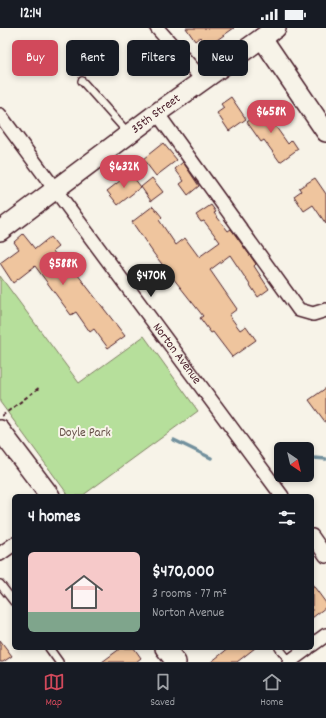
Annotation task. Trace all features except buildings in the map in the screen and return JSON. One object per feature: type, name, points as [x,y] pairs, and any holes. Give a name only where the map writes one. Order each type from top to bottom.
[{"type":"street","points":[[157,28],[203,80]]},
{"type":"street","points":[[269,33],[326,132]]},
{"type":"street","name":"35th Street","points":[[0,231],[55,188],[269,33]]},
{"type":"street","points":[[157,113],[299,310],[313,314],[326,310]]},
{"type":"street","name":"Norton Avenue","points":[[0,116],[55,188],[281,494]]},
{"type":"street","points":[[0,430],[48,494]]},
{"type":"street","points":[[314,539],[326,556]]},
{"type":"street","points":[[0,554],[12,545]]},
{"type":"street","points":[[314,644],[326,635]]},
{"type":"street","points":[[167,650],[176,662]]},
{"type":"street","points":[[289,662],[305,650]]},
{"type":"lane","points":[[82,81],[129,134]]},
{"type":"lane","points":[[0,584],[12,599]]},
{"type":"lane","points":[[50,650],[59,662]]},
{"type":"lane","points":[[280,650],[289,662]]},
{"type":"path","points":[[0,418],[40,386]]},
{"type":"green space","name":"Doyle Park","points":[[0,276],[79,383],[144,336],[198,411],[85,494],[68,494],[0,402]]},
{"type":"waterway","points":[[174,440],[211,458]]},
{"type":"waterway","points":[[314,458],[326,459]]}]
